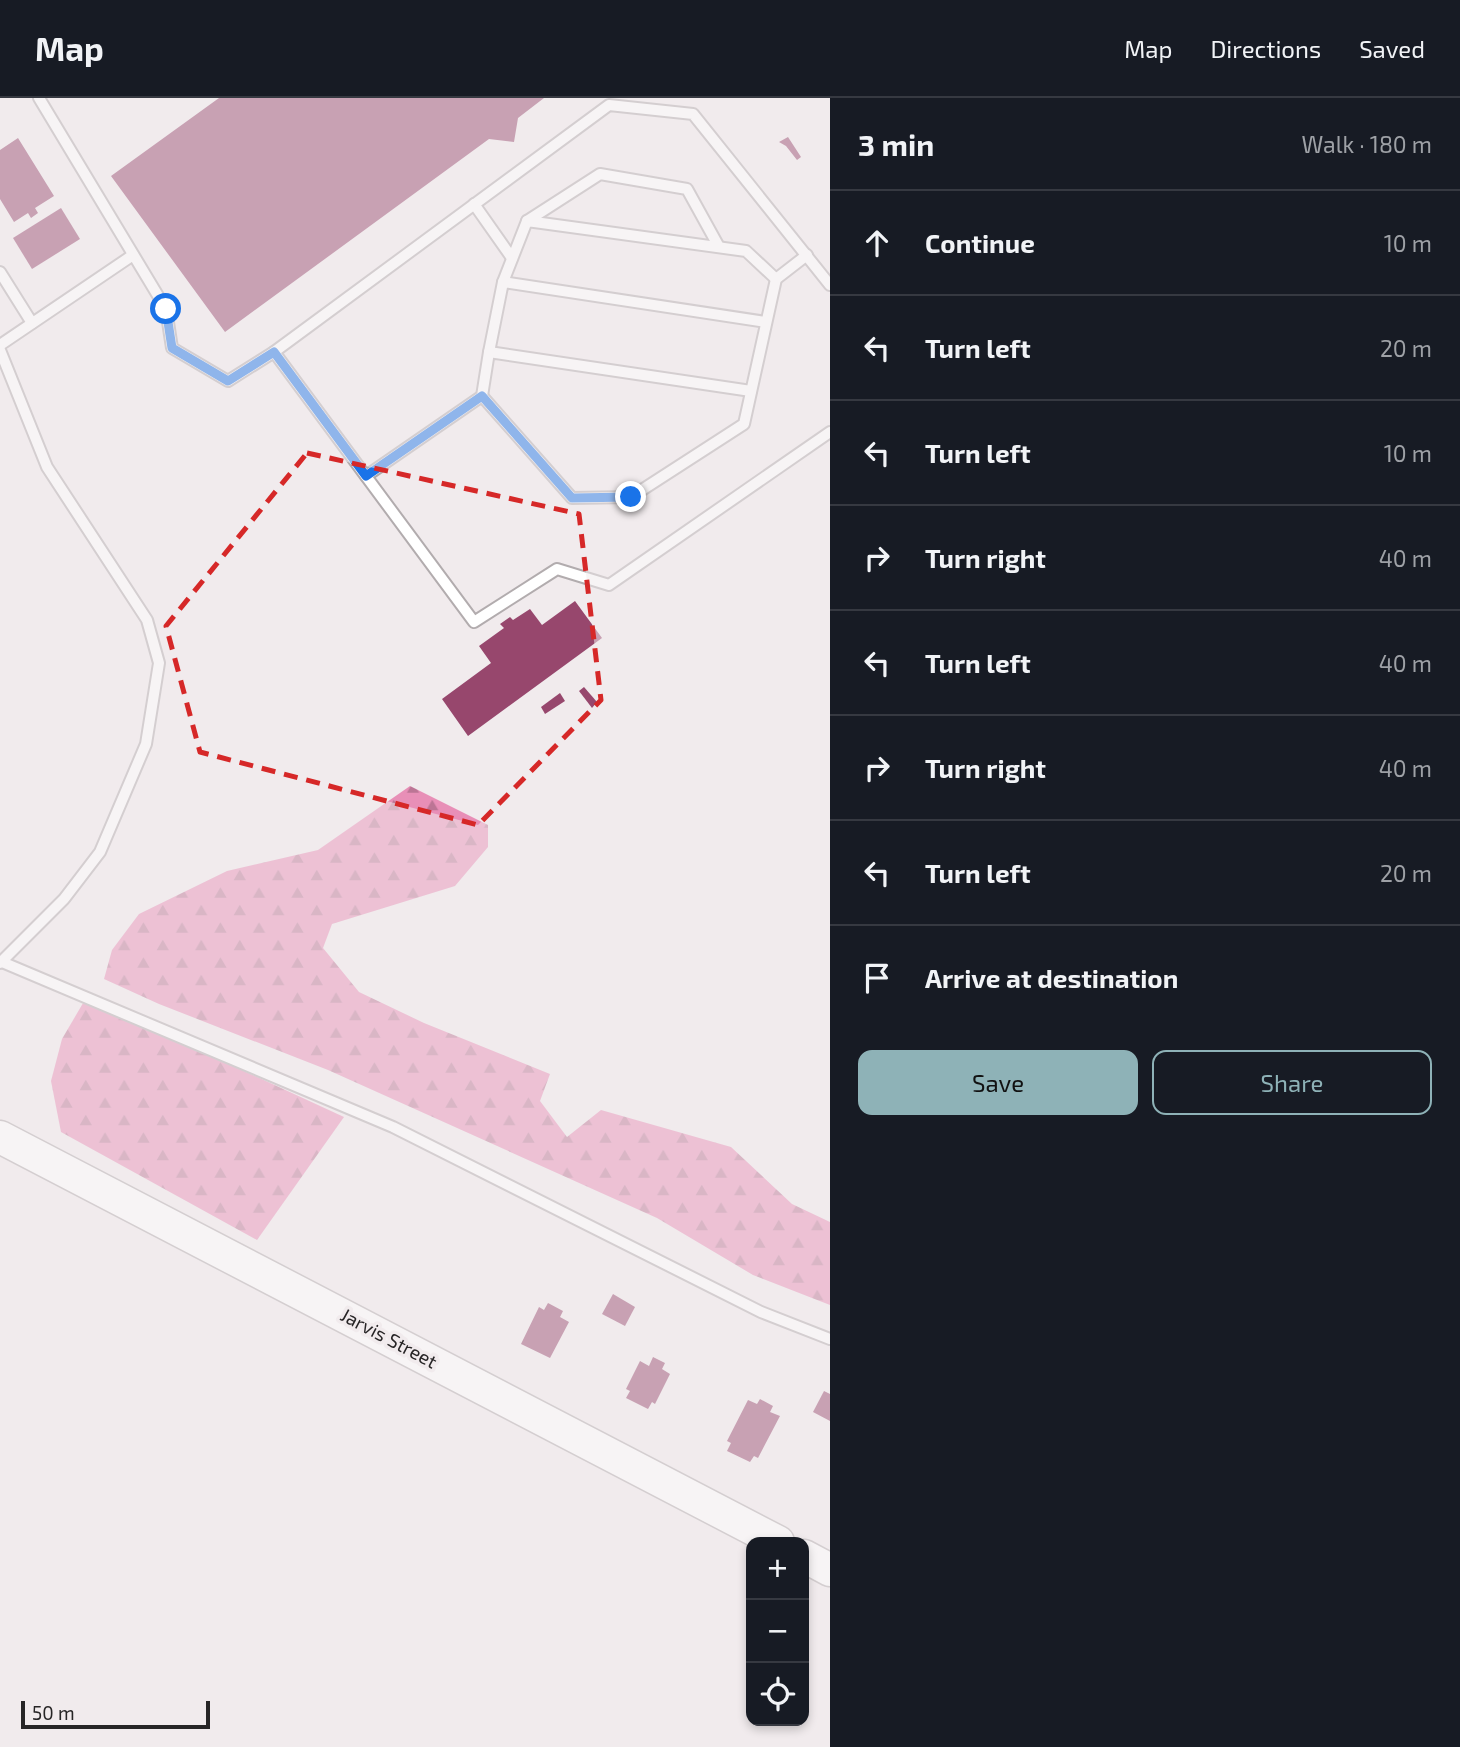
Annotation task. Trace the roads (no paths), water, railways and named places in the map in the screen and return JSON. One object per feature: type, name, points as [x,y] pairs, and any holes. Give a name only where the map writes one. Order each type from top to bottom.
[{"type":"street","name":"Jarvis Street","points":[[0,1137],[768,1537]]},
{"type":"street","points":[[809,1559],[830,1570]]},
{"type":"lane","points":[[39,98],[166,309],[172,348],[228,381],[274,352],[609,105],[694,114],[830,285]]},
{"type":"lane","points":[[366,476],[482,396],[503,282],[527,221],[600,174],[687,189],[719,247]]},
{"type":"lane","points":[[474,204],[512,258]]},
{"type":"lane","points":[[527,221],[746,251],[776,279]]},
{"type":"lane","points":[[0,345],[133,255]]},
{"type":"lane","points":[[482,396],[572,498],[631,497],[744,424],[776,279],[807,256]]},
{"type":"lane","points":[[0,272],[32,323]]},
{"type":"lane","points":[[503,282],[766,322]]},
{"type":"lane","points":[[0,350],[47,467],[147,620],[159,663],[146,744],[100,852],[64,899],[1,962],[393,1127],[761,1312],[830,1339]]},
{"type":"lane","points":[[274,352],[474,622],[557,569],[609,585],[830,432]]},
{"type":"lane","points":[[489,352],[751,391]]}]
